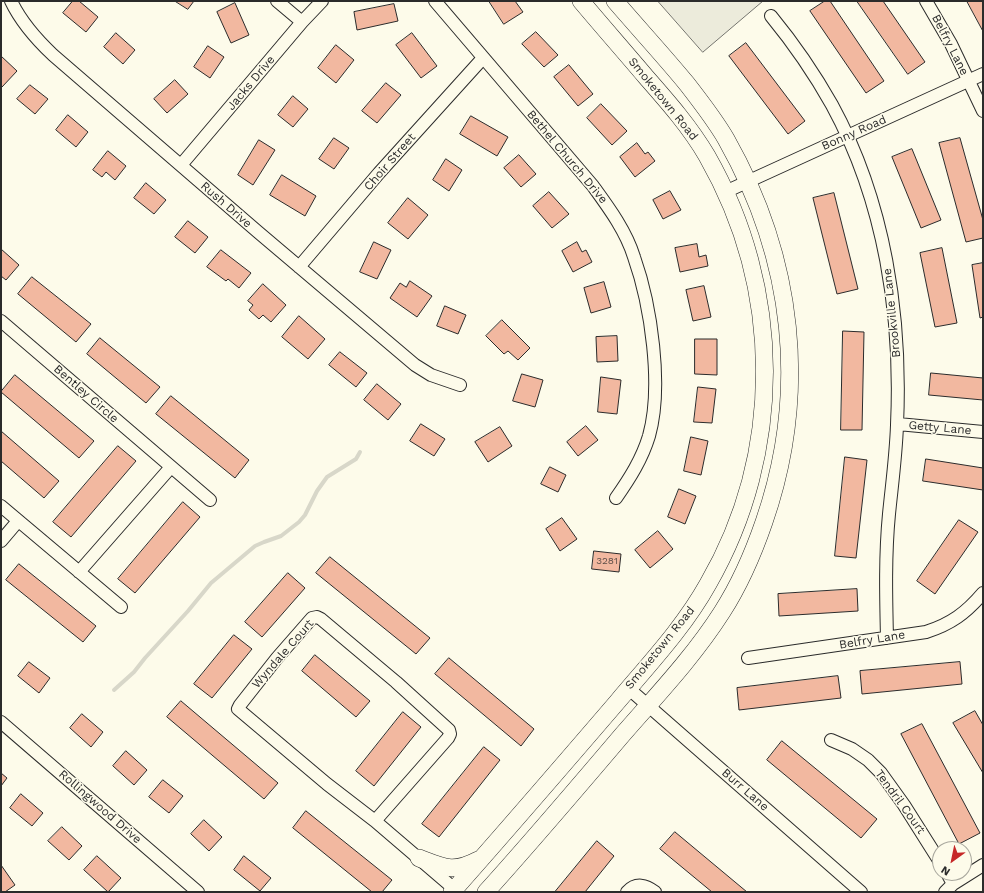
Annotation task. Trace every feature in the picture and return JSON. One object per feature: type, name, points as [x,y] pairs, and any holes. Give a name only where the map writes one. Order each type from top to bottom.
[{"type":"main road","name":"Smoketown Road","points":[[455,891],[678,630],[694,607],[709,583],[728,544],[742,510],[753,474],[760,443],[764,398],[764,338],[758,299],[749,260],[725,192],[693,134],[668,102],[581,1]]},
{"type":"main road","points":[[486,892],[648,706],[702,641],[723,611],[741,579],[757,543],[770,505],[778,474],[790,403],[790,360],[787,319],[782,286],[777,262],[767,230],[748,181],[726,138],[706,108],[615,1]]},
{"type":"main road","points":[[420,858],[450,868],[464,867],[482,858]]},
{"type":"street","name":"Rush Drive","points":[[11,1],[15,10],[29,30],[53,55],[299,267],[415,365],[431,375],[460,385]]},
{"type":"street","points":[[277,1],[302,22]]},
{"type":"street","name":"Jacks Drive","points":[[181,165],[302,22],[322,1]]},
{"type":"street","name":"Bethel Church Drive","points":[[435,1],[482,58],[594,186],[625,235],[634,256],[650,324],[654,354],[654,408],[649,436],[641,458],[632,475],[616,498]]},
{"type":"street","name":"Belfry Lane","points":[[926,1],[951,44],[983,111]]},
{"type":"street","name":"Brookville Lane","points":[[771,16],[796,46],[813,72],[833,106],[847,136],[873,204],[891,286],[896,328],[898,424],[889,515],[886,568],[887,638]]},
{"type":"street","name":"Choir Street","points":[[299,267],[379,173],[482,58]]},
{"type":"street","name":"Bonny Road","points":[[725,192],[983,74]]},
{"type":"street","name":"Bentley Circle","points":[[1,321],[210,500]]},
{"type":"street","name":"Getty Lane","points":[[898,424],[983,432]]},
{"type":"street","points":[[79,572],[171,466]]},
{"type":"street","points":[[1,506],[121,607]]},
{"type":"street","points":[[1,541],[18,521]]},
{"type":"street","name":"Belfry Lane","points":[[748,658],[926,632],[940,628],[956,619],[970,608],[983,593]]},
{"type":"street","name":"Wyndale Court","points":[[375,821],[448,738],[450,734],[449,730],[396,682],[321,618],[312,618],[277,658],[238,709],[327,784],[420,858],[455,891]]},
{"type":"street","name":"Burr Lane","points":[[628,688],[861,892]]},
{"type":"street","name":"Rollingwood Drive","points":[[1,722],[198,892]]},
{"type":"street","name":"Tendril Court","points":[[831,740],[852,749],[868,760],[881,773],[904,805],[932,849]]},
{"type":"street","points":[[949,888],[983,865]]},
{"type":"street","points":[[627,892],[634,886],[641,885],[649,887],[655,892]]},
{"type":"shaded area","points":[[658,1],[763,1],[703,52]]},
{"type":"building","points":[[73,1],[79,1],[98,17],[86,32],[63,13]]},
{"type":"building","points":[[175,1],[194,1],[188,9]]},
{"type":"building","points":[[489,1],[515,1],[523,12],[504,24]]},
{"type":"building","points":[[825,1],[830,1],[884,81],[866,93],[810,11]]},
{"type":"building","points":[[857,1],[883,1],[925,62],[908,74]]},
{"type":"building","points":[[967,1],[983,1],[983,31]]},
{"type":"building","points":[[235,3],[249,35],[231,43],[217,12]]},
{"type":"building","points":[[394,4],[398,21],[357,30],[354,12]]},
{"type":"building","points":[[536,32],[558,55],[544,67],[522,44]]},
{"type":"building","points":[[116,33],[135,50],[123,64],[104,47]]},
{"type":"building","points":[[412,33],[437,66],[421,78],[396,45]]},
{"type":"building","points":[[746,43],[805,121],[788,134],[729,56]]},
{"type":"building","points":[[336,45],[354,60],[336,83],[318,68]]},
{"type":"building","points":[[208,46],[224,57],[210,78],[194,67]]},
{"type":"building","points":[[1,56],[17,71],[2,87],[1,86]]},
{"type":"building","points":[[569,65],[593,94],[578,106],[554,77]]},
{"type":"building","points":[[175,80],[188,94],[167,113],[154,99]]},
{"type":"building","points":[[386,83],[401,95],[377,123],[362,111]]},
{"type":"building","points":[[30,85],[48,99],[35,114],[17,99]]},
{"type":"building","points":[[293,96],[308,109],[293,127],[278,115]]},
{"type":"building","points":[[601,104],[627,131],[612,145],[587,118]]},
{"type":"building","points":[[68,115],[88,132],[76,147],[56,130]]},
{"type":"building","points":[[471,116],[508,137],[497,156],[460,134]]},
{"type":"building","points":[[334,138],[349,148],[334,169],[319,159]]},
{"type":"building","points":[[960,138],[983,220],[983,238],[966,242],[939,143]]},
{"type":"building","points":[[259,140],[275,150],[253,185],[238,175]]},
{"type":"building","points":[[637,143],[645,154],[648,152],[655,161],[635,177],[620,157]]},
{"type":"building","points":[[912,149],[941,220],[921,228],[892,157]]},
{"type":"building","points":[[108,151],[126,166],[115,180],[106,172],[102,177],[93,170]]},
{"type":"building","points":[[519,155],[536,174],[521,187],[504,168]]},
{"type":"building","points":[[446,159],[462,170],[449,191],[433,180]]},
{"type":"building","points":[[282,175],[316,196],[305,216],[270,195]]},
{"type":"building","points":[[146,183],[166,200],[154,214],[134,198]]},
{"type":"building","points":[[670,191],[681,210],[663,219],[653,200]]},
{"type":"building","points":[[549,192],[569,214],[552,228],[533,206]]},
{"type":"building","points":[[834,193],[858,289],[837,294],[813,198]]},
{"type":"building","points":[[408,198],[428,215],[408,239],[388,223]]},
{"type":"building","points":[[188,221],[208,237],[195,253],[175,237]]},
{"type":"building","points":[[374,242],[391,250],[377,279],[360,272]]},
{"type":"building","points":[[577,242],[582,252],[586,250],[592,262],[573,272],[562,251]]},
{"type":"building","points":[[697,244],[699,257],[706,255],[708,266],[680,272],[675,248]]},
{"type":"building","points":[[942,248],[957,323],[935,327],[920,253]]},
{"type":"building","points":[[1,249],[19,265],[6,280],[1,276]]},
{"type":"building","points":[[221,250],[251,273],[239,288],[228,279],[226,281],[207,267]]},
{"type":"building","points":[[983,263],[983,317],[980,318],[972,265]]},
{"type":"building","points":[[32,277],[91,324],[76,342],[18,294]]},
{"type":"building","points":[[410,281],[432,296],[417,317],[390,298],[400,283],[406,287]]},
{"type":"building","points":[[604,282],[611,307],[591,313],[584,288]]},
{"type":"building","points":[[263,284],[286,305],[271,322],[263,315],[259,319],[249,310],[253,305],[248,301]]},
{"type":"building","points":[[704,286],[711,317],[693,321],[686,290]]},
{"type":"building","points":[[445,306],[466,315],[458,334],[437,326]]},
{"type":"building","points":[[299,316],[325,339],[308,359],[282,337]]},
{"type":"building","points":[[502,320],[530,348],[518,360],[508,351],[504,354],[486,336]]},
{"type":"building","points":[[843,331],[864,332],[862,430],[841,430]]},
{"type":"building","points":[[617,336],[618,361],[597,362],[596,337]]},
{"type":"building","points":[[100,338],[160,387],[146,403],[87,354]]},
{"type":"building","points":[[695,339],[717,339],[717,375],[695,374]]},
{"type":"building","points":[[340,352],[367,373],[356,387],[329,365]]},
{"type":"building","points":[[931,373],[983,378],[983,400],[929,395]]},
{"type":"building","points":[[522,374],[543,380],[535,407],[513,401]]},
{"type":"building","points":[[15,375],[94,441],[79,458],[1,392]]},
{"type":"building","points":[[601,377],[621,380],[617,414],[598,412]]},
{"type":"building","points":[[377,384],[401,404],[388,420],[364,400]]},
{"type":"building","points":[[698,387],[716,389],[712,423],[694,422]]},
{"type":"building","points":[[171,396],[249,460],[235,478],[156,414]]},
{"type":"building","points":[[421,424],[445,439],[434,456],[410,441]]},
{"type":"building","points":[[586,426],[598,440],[578,456],[567,442]]},
{"type":"building","points":[[500,427],[512,446],[488,462],[475,442]]},
{"type":"building","points":[[1,431],[59,481],[44,498],[1,461]]},
{"type":"building","points":[[691,437],[708,441],[701,475],[684,471]]},
{"type":"building","points":[[118,446],[136,461],[71,537],[53,522]]},
{"type":"building","points":[[845,457],[867,460],[856,558],[835,556]]},
{"type":"building","points":[[926,459],[983,468],[983,490],[923,481]]},
{"type":"building","points":[[550,467],[566,475],[558,492],[541,484]]},
{"type":"building","points":[[679,489],[696,496],[685,524],[668,517]]},
{"type":"building","points":[[183,502],[200,517],[135,593],[118,579]]},
{"type":"building","points":[[562,518],[577,539],[560,551],[546,529]]},
{"type":"building","points":[[959,520],[978,532],[935,594],[917,581]]},
{"type":"building","points":[[658,531],[673,549],[650,568],[635,550]]},
{"type":"building","points":[[594,551],[621,554],[619,572],[592,569]]},
{"type":"building","points":[[330,557],[430,638],[416,654],[316,573]]},
{"type":"building","points":[[19,564],[96,626],[83,642],[6,580]]},
{"type":"building","points":[[288,573],[305,588],[262,637],[245,622]]},
{"type":"building","points":[[857,589],[858,611],[779,616],[778,594]]},
{"type":"building","points":[[234,635],[252,649],[212,698],[194,684]]},
{"type":"building","points":[[315,655],[370,701],[356,717],[302,671]]},
{"type":"building","points":[[449,658],[534,729],[521,746],[435,674]]},
{"type":"building","points":[[29,662],[50,678],[39,693],[18,676]]},
{"type":"building","points":[[960,662],[962,684],[862,694],[860,671]]},
{"type":"building","points":[[838,676],[841,698],[739,710],[737,688]]},
{"type":"building","points":[[181,701],[278,783],[264,799],[167,717]]},
{"type":"building","points":[[975,711],[983,725],[983,773],[953,723]]},
{"type":"building","points":[[403,712],[421,727],[374,786],[356,771]]},
{"type":"building","points":[[82,714],[103,732],[91,747],[70,728]]},
{"type":"building","points":[[922,724],[980,833],[965,841],[957,841],[901,734]]},
{"type":"building","points":[[782,741],[877,819],[861,838],[767,760]]},
{"type":"building","points":[[484,747],[500,760],[439,837],[422,824]]},
{"type":"building","points":[[126,751],[147,770],[134,785],[113,766]]},
{"type":"building","points":[[1,773],[7,778],[1,786]]},
{"type":"building","points":[[163,780],[183,796],[169,813],[149,797]]},
{"type":"building","points":[[21,794],[43,813],[32,826],[10,808]]},
{"type":"building","points":[[306,811],[392,880],[382,892],[372,892],[293,828]]},
{"type":"building","points":[[204,820],[222,837],[209,851],[191,834]]},
{"type":"building","points":[[62,827],[82,846],[69,860],[48,841]]},
{"type":"building","points":[[675,832],[747,892],[712,892],[660,849]]},
{"type":"building","points":[[597,841],[614,856],[585,892],[555,892]]},
{"type":"building","points":[[97,856],[121,878],[108,892],[84,870]]},
{"type":"building","points":[[244,856],[271,878],[260,891],[234,870]]},
{"type":"building","points":[[1,865],[15,885],[5,892],[1,892]]},
{"type":"waterway","points":[[114,690],[134,672],[211,583],[255,546],[281,536],[299,522],[305,515],[317,491],[327,477],[356,459],[360,452]]}]
